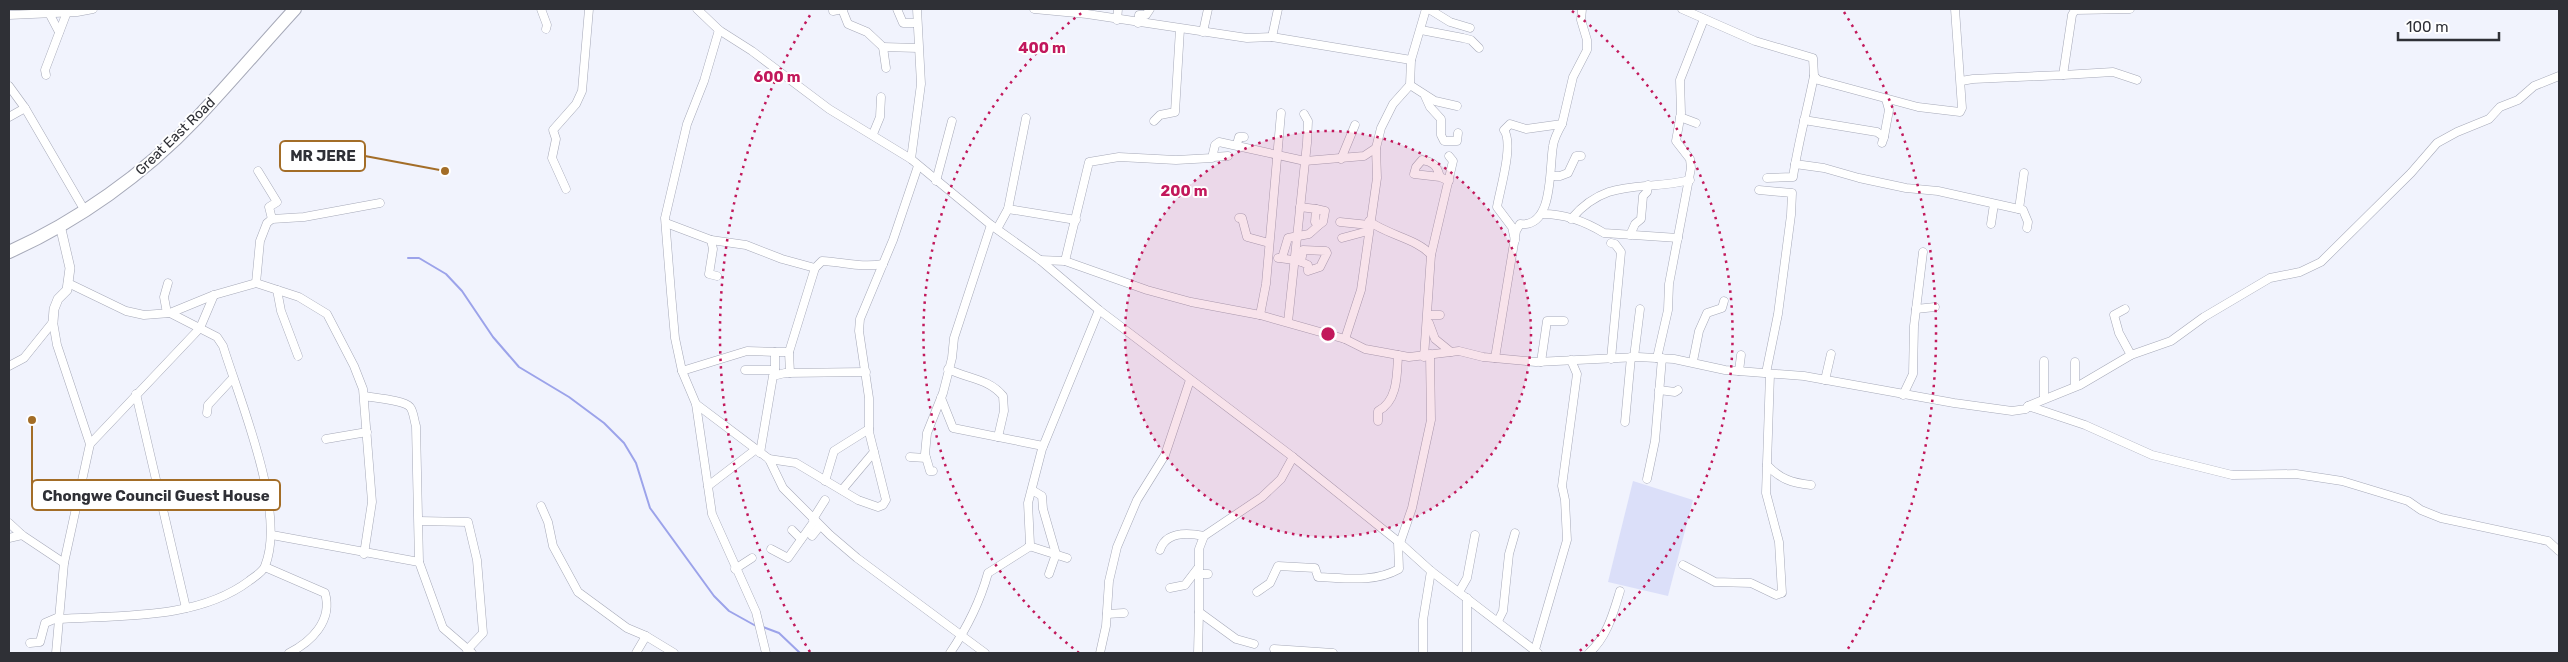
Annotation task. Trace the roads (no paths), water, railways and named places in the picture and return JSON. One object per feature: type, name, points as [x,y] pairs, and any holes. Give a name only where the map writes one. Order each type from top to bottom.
[{"type":"highway","name":"Great East Road","points":[[9,252],[85,211],[142,170],[196,120],[295,9]]},
{"type":"street","points":[[9,15],[40,11],[49,13],[93,9]]},
{"type":"street","points":[[541,9],[548,25],[546,29]]},
{"type":"street","points":[[566,189],[552,158],[556,139],[553,130],[576,104],[582,91],[588,9]]},
{"type":"street","points":[[697,9],[719,30],[752,51],[829,109],[873,134],[911,159],[994,227],[1040,260],[1099,310],[1293,457],[1431,571],[1536,652],[1567,540],[1565,500],[1562,486],[1577,374],[1571,360]]},
{"type":"street","points":[[833,11],[843,9],[848,24],[867,32],[883,47],[886,68]]},
{"type":"street","points":[[897,9],[902,23],[917,23]]},
{"type":"street","points":[[911,159],[921,84],[917,9]]},
{"type":"street","points":[[1034,9],[1087,11],[1117,20],[1247,38],[1272,38],[1411,60]]},
{"type":"street","points":[[1117,20],[1118,9]]},
{"type":"street","points":[[1138,23],[1139,15],[1146,15],[1150,9]]},
{"type":"street","points":[[1204,32],[1208,9]]},
{"type":"street","points":[[1272,38],[1278,9]]},
{"type":"street","points":[[1345,339],[1361,290],[1376,178],[1376,148],[1381,128],[1393,104],[1410,85],[1411,60],[1428,9],[1450,22],[1470,28]]},
{"type":"street","points":[[1495,358],[1516,231],[1520,224],[1529,225],[1537,222],[1543,214],[1551,176],[1552,147],[1562,124],[1574,77],[1587,50],[1587,40],[1581,20],[1582,9]]},
{"type":"street","points":[[1682,9],[1764,44],[1813,58],[1814,76],[1799,137],[1793,178],[1767,178]]},
{"type":"street","points":[[1814,76],[1831,84],[1918,107],[1960,112],[1962,108],[1961,82],[1955,9]]},
{"type":"street","points":[[2063,75],[2072,15],[2076,10],[2130,9]]},
{"type":"street","points":[[46,75],[65,11]]},
{"type":"street","points":[[49,13],[54,27],[59,32]]},
{"type":"street","points":[[1647,479],[1654,441],[1660,358],[1668,310],[1669,284],[1690,180],[1690,159],[1676,142],[1680,117],[1680,80],[1704,19]]},
{"type":"street","points":[[1154,121],[1160,116],[1175,112],[1180,29]]},
{"type":"street","points":[[719,30],[688,124],[666,223],[675,338],[682,371],[696,404],[712,514],[735,569],[756,612],[766,653]]},
{"type":"street","points":[[1421,30],[1471,40],[1479,48]]},
{"type":"street","points":[[883,47],[918,48]]},
{"type":"street","points":[[1961,82],[1973,79],[2113,72],[2137,80]]},
{"type":"street","points":[[1040,260],[1065,261],[1147,290],[1190,302],[1288,322],[1345,339],[1365,349],[1398,355],[1427,355],[1451,352],[1541,362],[1633,357],[1693,361],[1739,371],[1825,380],[1903,395],[2012,411],[2026,409],[2028,406],[2044,398],[2075,386],[2131,354],[2171,342],[2204,317],[2270,278],[2300,272],[2321,262],[2411,173],[2437,143],[2457,132],[2489,119],[2500,106],[2518,100],[2534,86],[2559,76]]},
{"type":"street","points":[[1410,85],[1435,101],[1457,106]]},
{"type":"street","points":[[9,86],[25,108],[85,211]]},
{"type":"street","points":[[1425,96],[1430,107],[1441,119],[1441,135],[1444,141],[1457,141],[1458,133]]},
{"type":"street","points":[[873,134],[880,117],[881,97]]},
{"type":"street","points":[[1804,120],[1862,128],[1877,132],[1883,140],[1889,110],[1886,98]]},
{"type":"street","points":[[9,117],[25,108]]},
{"type":"street","points":[[1260,315],[1266,284],[1282,113]]},
{"type":"street","points":[[1288,322],[1297,261],[1297,238],[1306,161],[1308,121],[1304,114]]},
{"type":"street","points":[[1680,117],[1696,123]]},
{"type":"street","points":[[933,471],[930,471],[926,458],[927,433],[941,398],[959,320],[994,227],[1008,209],[1026,118]]},
{"type":"street","points":[[936,181],[952,121]]},
{"type":"street","points":[[1515,240],[1512,227],[1497,207],[1508,135],[1504,130],[1510,124],[1531,128],[1562,124]]},
{"type":"street","points":[[1341,159],[1355,125]]},
{"type":"street","points":[[1237,144],[1239,137],[1244,137]]},
{"type":"street","points":[[1213,157],[1217,143],[1237,144],[1306,161],[1364,156],[1376,148]]},
{"type":"street","points":[[1065,261],[1076,220],[1085,172],[1089,162],[1119,157],[1176,160],[1228,156]]},
{"type":"street","points":[[1257,592],[1270,583],[1278,566],[1315,568],[1318,577],[1351,579],[1363,579],[1399,569],[1399,543],[1412,508],[1431,420],[1427,355],[1431,255],[1453,161],[1448,156]]},
{"type":"street","points":[[1551,176],[1568,173],[1576,156],[1581,156]]},
{"type":"street","points":[[1795,164],[1824,168],[1906,188],[1938,191],[2023,210],[2028,222],[2027,228]]},
{"type":"street","points":[[696,404],[757,452],[769,459],[796,464],[842,490],[878,507],[883,505],[886,500],[869,429],[869,398],[859,331],[860,319],[883,264],[918,166]]},
{"type":"street","points":[[258,171],[277,202],[270,208],[269,214],[272,218]]},
{"type":"street","points":[[2019,209],[2024,173]]},
{"type":"street","points":[[1440,177],[1448,181]]},
{"type":"street","points":[[1571,219],[1586,202],[1598,196],[1629,186],[1690,180]]},
{"type":"street","points":[[1630,235],[1635,224],[1641,219],[1642,196],[1647,192],[1648,185]]},
{"type":"street","points":[[1683,565],[1715,582],[1751,583],[1776,595],[1782,593],[1779,542],[1766,493],[1768,373],[1778,314],[1792,194],[1759,190]]},
{"type":"street","points":[[256,283],[260,241],[267,223],[272,218],[304,217],[380,203]]},
{"type":"street","points":[[1991,224],[1994,204]]},
{"type":"street","points":[[1297,261],[1280,258],[1286,241],[1288,238],[1297,238],[1303,234],[1309,234],[1319,225],[1315,222],[1316,209],[1300,207]]},
{"type":"street","points":[[1008,209],[1076,220]]},
{"type":"street","points":[[1543,214],[1555,214],[1604,233],[1678,238]]},
{"type":"street","points":[[1239,218],[1242,218],[1247,237],[1269,243]]},
{"type":"street","points":[[1340,222],[1369,225],[1421,246],[1431,255]]},
{"type":"street","points":[[666,223],[711,240],[746,246],[782,259],[816,268]]},
{"type":"street","points":[[60,225],[70,268],[67,290],[58,299],[54,309],[53,322],[57,345],[90,444]]},
{"type":"street","points":[[1342,238],[1360,235],[1369,225]]},
{"type":"street","points":[[711,240],[713,249],[709,274],[717,276]]},
{"type":"street","points":[[1610,359],[1621,252],[1615,244],[1611,243]]},
{"type":"street","points":[[1903,395],[1913,374],[1916,309],[1923,252]]},
{"type":"street","points":[[790,373],[789,352],[816,268],[822,261],[861,267],[883,264]]},
{"type":"street","points":[[68,282],[126,311],[144,315],[168,313],[214,295],[256,283],[298,297],[327,314],[362,381],[372,502],[364,554]]},
{"type":"street","points":[[168,283],[164,297],[168,313]]},
{"type":"street","points":[[277,290],[281,311],[298,356]]},
{"type":"street","points":[[56,653],[64,563],[90,444],[200,328],[214,295]]},
{"type":"street","points":[[1693,361],[1700,331],[1707,313],[1722,308],[1724,302]]},
{"type":"street","points":[[1916,309],[1936,307]]},
{"type":"street","points":[[1625,422],[1640,309]]},
{"type":"street","points":[[2125,309],[2114,315],[2119,333],[2131,354]]},
{"type":"street","points":[[1029,546],[1028,504],[1043,446],[1099,310]]},
{"type":"street","points":[[30,643],[40,642],[44,623],[59,618],[186,608],[217,598],[241,586],[265,567],[272,535],[267,485],[233,378],[217,337],[168,313]]},
{"type":"street","points":[[1428,318],[1440,315]]},
{"type":"street","points":[[1428,318],[1435,339],[1451,352]]},
{"type":"street","points":[[1541,362],[1547,321],[1564,322]]},
{"type":"street","points":[[9,366],[24,358],[53,322]]},
{"type":"street","points":[[682,371],[747,351],[789,352]]},
{"type":"street","points":[[708,486],[757,452],[764,441],[769,392],[775,372],[776,352]]},
{"type":"street","points":[[1825,380],[1831,354]]},
{"type":"street","points":[[1378,420],[1378,411],[1385,408],[1393,396],[1398,355]]},
{"type":"street","points":[[1739,371],[1741,355]]},
{"type":"street","points":[[2044,361],[2044,398]]},
{"type":"street","points":[[2075,362],[2075,386]]},
{"type":"street","points":[[948,368],[996,387],[1003,396],[1004,411],[998,437]]},
{"type":"street","points":[[746,370],[790,373],[866,372]]},
{"type":"street","points":[[207,413],[208,405],[233,378]]},
{"type":"street","points":[[1100,653],[1107,614],[1109,582],[1117,547],[1137,500],[1165,455],[1190,380]]},
{"type":"street","points":[[1659,390],[1678,390]]},
{"type":"street","points":[[136,394],[186,608]]},
{"type":"street","points":[[364,396],[402,403],[410,407],[416,426],[420,521],[419,562],[443,628],[470,651],[483,633],[477,560],[468,522],[420,521]]},
{"type":"street","points":[[941,398],[953,428],[1043,446]]},
{"type":"street","points":[[2028,406],[2085,425],[2152,455],[2232,475],[2296,474],[2342,481],[2408,501],[2421,510],[2441,518],[2548,542],[2559,551]]},
{"type":"street","points":[[825,481],[834,451],[848,445],[869,429]]},
{"type":"street","points":[[326,439],[367,432]]},
{"type":"street","points":[[842,490],[874,452]]},
{"type":"street","points":[[910,457],[926,458]]},
{"type":"street","points":[[1160,550],[1166,539],[1182,534],[1200,535],[1262,496],[1281,479],[1293,457]]},
{"type":"street","points":[[769,459],[783,488],[816,522],[857,558],[985,653]]},
{"type":"street","points":[[1767,465],[1786,480],[1811,485]]},
{"type":"street","points":[[1032,490],[1042,496],[1043,509],[1056,554],[1048,574]]},
{"type":"street","points":[[812,536],[825,500]]},
{"type":"street","points":[[541,506],[548,522],[553,546],[578,592],[626,628],[646,636],[674,653]]},
{"type":"street","points":[[771,549],[788,558],[816,522]]},
{"type":"street","points":[[9,523],[22,535],[64,563]]},
{"type":"street","points":[[792,530],[801,539]]},
{"type":"street","points":[[1498,621],[1503,611],[1509,554],[1515,533]]},
{"type":"street","points":[[9,538],[22,535]]},
{"type":"street","points":[[272,535],[364,554],[419,562]]},
{"type":"street","points":[[1198,653],[1198,551],[1200,535]]},
{"type":"street","points":[[1459,592],[1467,578],[1475,535]]},
{"type":"street","points":[[950,653],[962,635],[982,595],[988,573],[1029,546],[1068,558]]},
{"type":"street","points":[[735,569],[752,558]]},
{"type":"street","points":[[265,567],[325,594],[327,602],[324,618],[316,635],[289,653]]},
{"type":"street","points":[[1198,571],[1208,574]]},
{"type":"street","points":[[1170,588],[1185,585],[1198,571]]},
{"type":"street","points":[[1423,653],[1423,620],[1431,571]]},
{"type":"street","points":[[1185,585],[1198,593]]},
{"type":"street","points":[[1589,653],[1598,645],[1611,620],[1620,591]]},
{"type":"street","points":[[1467,598],[1467,653]]},
{"type":"street","points":[[1199,612],[1236,639],[1254,644]]},
{"type":"street","points":[[1107,614],[1124,613]]},
{"type":"street","points":[[636,653],[646,636]]},
{"type":"street","points":[[1274,649],[1333,653]]},
{"type":"waterway","points":[[408,258],[419,258],[446,274],[462,291],[493,337],[519,367],[569,397],[604,423],[624,443],[636,463],[650,508],[714,596],[729,611],[756,626]]},
{"type":"waterway","points":[[763,627],[779,633],[800,653]]},
{"type":"place","name":"MR JERE","points":[[445,171]]},
{"type":"place","name":"Chongwe Council Guest House","points":[[32,420]]}]
